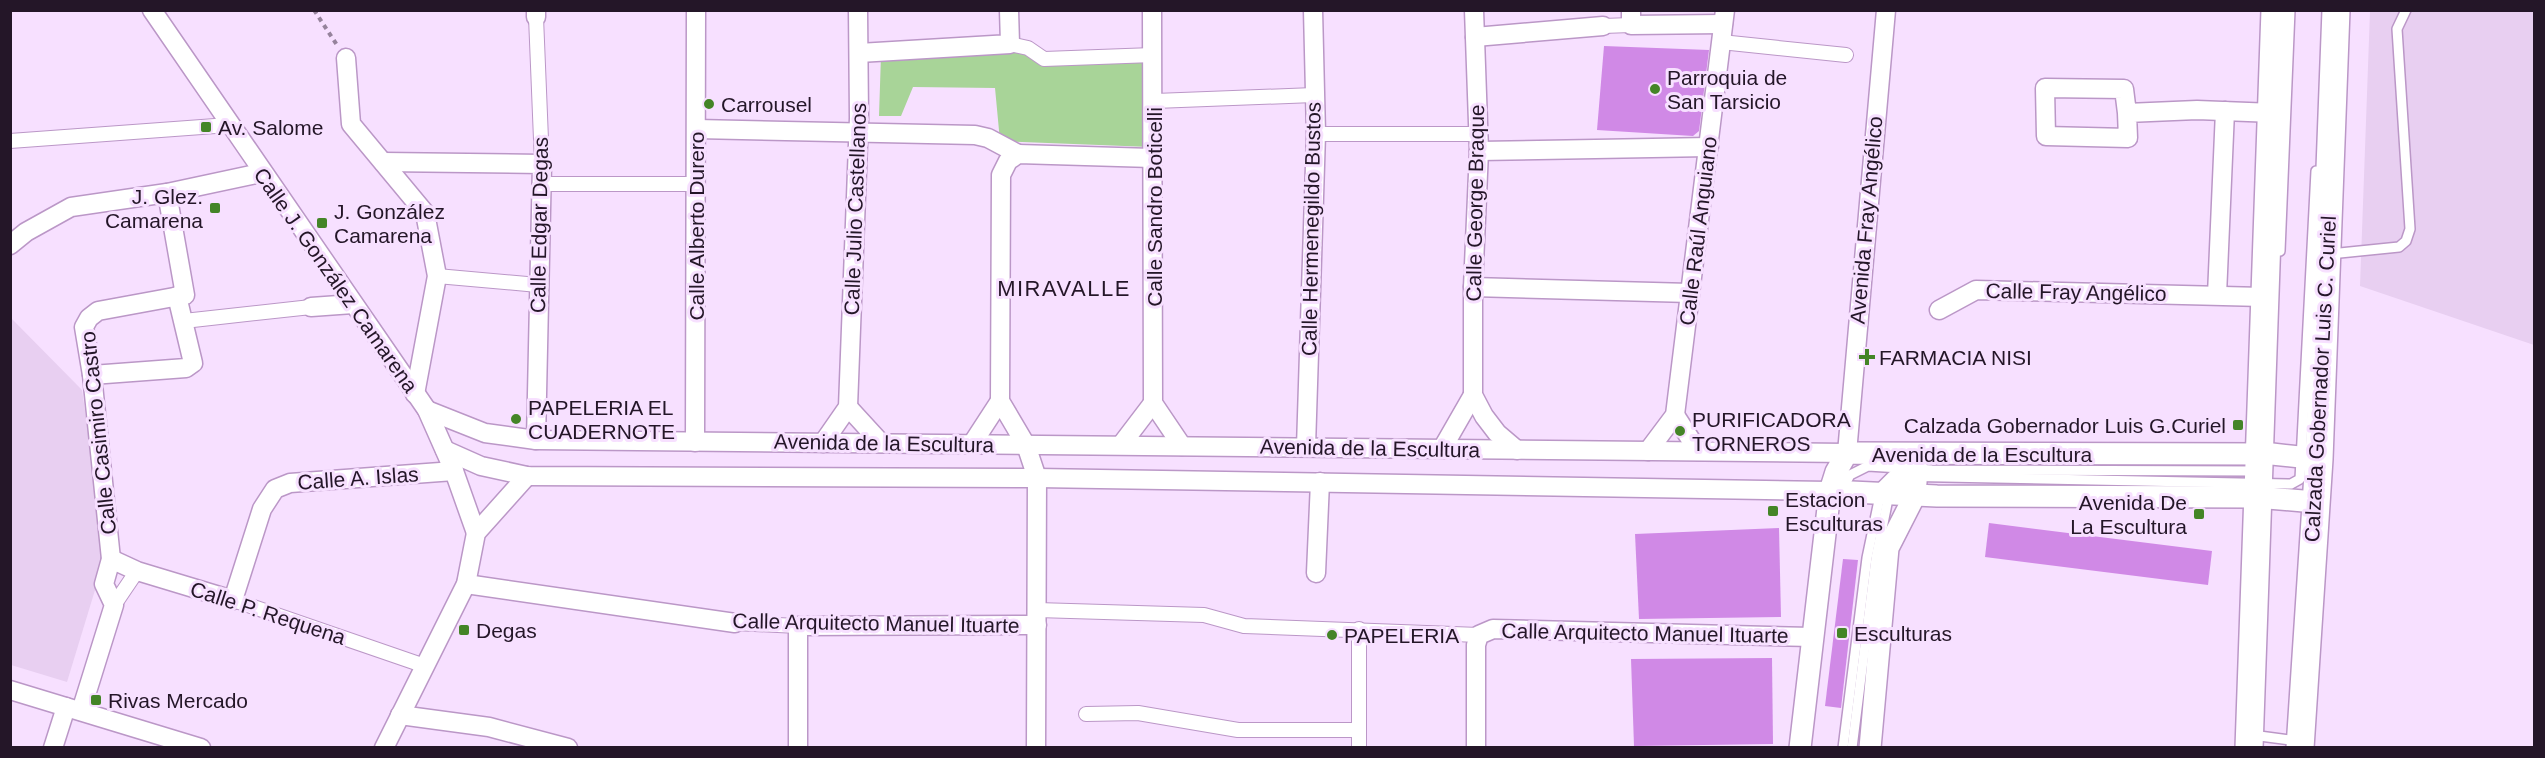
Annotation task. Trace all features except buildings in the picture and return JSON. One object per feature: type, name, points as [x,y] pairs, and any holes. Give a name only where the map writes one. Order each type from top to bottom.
[{"type":"main road","points":[[2248,743],[2263,467],[2264,297],[2274,113],[2275,10]]},
{"type":"main road","name":"Calzada Gobernador Luis C. Curiel","points":[[2300,744],[2315,502],[2311,458],[2327,255],[2336,10]]},
{"type":"street","name":"Calle J. González Camarena","points":[[152,10],[261,173],[427,410],[454,471],[476,533]]},
{"type":"street","name":"Calle Alberto Durero","points":[[695,441],[696,10]]},
{"type":"street","name":"Calle Julio Castellanos","points":[[848,407],[859,133],[858,10]]},
{"type":"street","points":[[1009,10],[1010,44]]},
{"type":"street","name":"Calle Sandro Boticelli","points":[[1152,10],[1155,101],[1152,158],[1153,403]]},
{"type":"street","name":"Calle Hermenegildo Bustos","points":[[1306,447],[1316,134],[1313,10]]},
{"type":"street","name":"Calle George Braque","points":[[1474,10],[1479,142],[1473,287],[1473,395],[1484,416],[1497,433],[1517,450]]},
{"type":"street","name":"Avenida Fray Angélico","points":[[1800,747],[1812,637],[1836,472],[1847,453],[1886,10]]},
{"type":"street","name":"Calle Edgar Degas","points":[[536,14],[542,164],[536,440]]},
{"type":"street","points":[[1475,37],[1603,26],[1631,18],[1723,26],[1846,55]]},
{"type":"street","name":"Calle Raúl Anguiano","points":[[1648,451],[1675,415],[1723,26]]},
{"type":"street","points":[[859,53],[1010,44],[1028,48],[1044,59],[1153,56]]},
{"type":"street","points":[[346,58],[351,124],[425,213],[437,276],[415,394]]},
{"type":"street","points":[[2044,88],[2124,89],[2127,113],[2128,138],[2046,136],[2044,88]]},
{"type":"street","points":[[1155,101],[1314,95]]},
{"type":"street","points":[[2217,295],[2225,111]]},
{"type":"street","points":[[2127,113],[2225,111],[2274,113]]},
{"type":"street","points":[[10,141],[229,125]]},
{"type":"street","points":[[697,129],[975,135],[988,138],[1013,158],[1152,158]]},
{"type":"street","points":[[1316,134],[1479,142],[1709,147]]},
{"type":"street","points":[[1013,158],[1001,175],[1000,400],[1026,445],[1037,478],[1036,747]]},
{"type":"street","points":[[383,162],[542,164]]},
{"type":"street","points":[[10,245],[26,232],[71,207],[167,193],[261,173]]},
{"type":"street","points":[[542,184],[695,184]]},
{"type":"street","points":[[93,375],[186,368],[193,363],[177,296],[185,295],[167,193]]},
{"type":"street","points":[[437,276],[538,285]]},
{"type":"street","points":[[1473,287],[1690,293]]},
{"type":"street","name":"Calle Fray Angélico","points":[[1939,310],[1976,290],[2264,297]]},
{"type":"street","name":"Calle Casimiro Castro","points":[[114,605],[104,584],[111,559],[93,375],[84,327],[89,318],[98,311],[177,296]]},
{"type":"street","points":[[184,321],[352,304]]},
{"type":"street","name":"Calle George Braque","points":[[1442,449],[1473,395]]},
{"type":"street","points":[[972,444],[1000,400]]},
{"type":"street","points":[[1121,446],[1153,403],[1182,446]]},
{"type":"street","points":[[823,443],[848,407],[881,443]]},
{"type":"street","name":"Avenida de la Escultura","points":[[427,410],[484,433],[536,440],[1847,453],[1918,473],[2263,467],[2311,458]]},
{"type":"street","points":[[1675,415],[1698,451]]},
{"type":"street","name":"Avenida de la Escultura","points":[[445,450],[481,466],[527,476],[1037,478],[1835,491],[1885,494],[1918,473],[2263,467],[2315,502]]},
{"type":"street","name":"Calle A. Islas","points":[[233,600],[262,509],[275,489],[290,483],[454,471]]},
{"type":"street","points":[[1870,747],[1888,548],[1918,473]]},
{"type":"street","points":[[384,747],[466,584],[476,533],[527,476]]},
{"type":"street","points":[[1316,573],[1320,482]]},
{"type":"street","name":"Calle P. Requena","points":[[111,559],[137,571],[233,600],[425,666]]},
{"type":"street","points":[[53,747],[74,709],[114,605],[137,571]]},
{"type":"street","name":"Calle Arquitecto Manuel Ituarte","points":[[466,584],[735,623],[798,626],[1204,615],[1244,626],[1479,635],[1493,629],[1812,637]]},
{"type":"street","points":[[798,626],[798,747]]},
{"type":"street","points":[[1359,629],[1359,747]]},
{"type":"street","name":"Calle Arquitecto Manuel Ituarte","points":[[1476,747],[1476,645],[1479,635]]},
{"type":"street","points":[[10,690],[201,747]]},
{"type":"street","points":[[1086,714],[1138,713],[1238,730],[1359,730]]},
{"type":"street","points":[[400,716],[489,727],[568,747]]},
{"type":"lane","points":[[2279,267],[2290,10]]},
{"type":"lane","points":[[2327,255],[2399,247],[2406,241],[2410,229],[2397,29],[2406,10]]},
{"type":"lane","points":[[2263,467],[2291,484],[2300,479],[2311,458],[2317,161]]},
{"type":"lane","points":[[1808,747],[1836,506],[1835,491],[1850,475],[1868,466],[1918,473]]},
{"type":"lane","points":[[1843,747],[1867,558],[1885,494]]},
{"type":"lane","points":[[1852,747],[1885,494]]},
{"type":"lane","points":[[2248,743],[2300,744]]},
{"type":"path","points":[[314,10],[346,58]]},
{"type":"shaded area","points":[[2370,11],[2534,11],[2534,345],[2360,286]]},
{"type":"shaded area","points":[[10,317],[82,390],[106,554],[67,682],[11,665]]},
{"type":"green space","points":[[1025,51],[1042,63],[1151,62],[1150,147],[1000,141],[995,88],[913,87],[901,116],[879,116],[881,55]]},
{"type":"place","name":"Parroquia de San Tarsicio","points":[[1655,89]]},
{"type":"place","name":"Carrousel","points":[[709,104]]},
{"type":"place","name":"Av. Salome","points":[[206,127]]},
{"type":"place","name":"J. Glez. Camarena","points":[[215,208]]},
{"type":"place","name":"J. González Camarena","points":[[322,223]]},
{"type":"place","name":"FARMACIA NISI","points":[[1867,357]]},
{"type":"place","name":"PAPELERIA EL CUADERNOTE","points":[[516,419]]},
{"type":"place","name":"Calzada Gobernador Luis G.Curiel","points":[[2238,425]]},
{"type":"place","name":"PURIFICADORA TORNEROS","points":[[1680,431]]},
{"type":"place","name":"Estacion Esculturas","points":[[1773,511]]},
{"type":"place","name":"Avenida De La Escultura","points":[[2199,514]]},
{"type":"place","name":"Degas","points":[[464,630]]},
{"type":"place","name":"Esculturas","points":[[1842,633]]},
{"type":"place","name":"PAPELERIA","points":[[1332,635]]},
{"type":"place","name":"Rivas Mercado","points":[[96,700]]},
{"type":"district","name":"MIRAVALLE","points":[[1064,288]]}]
